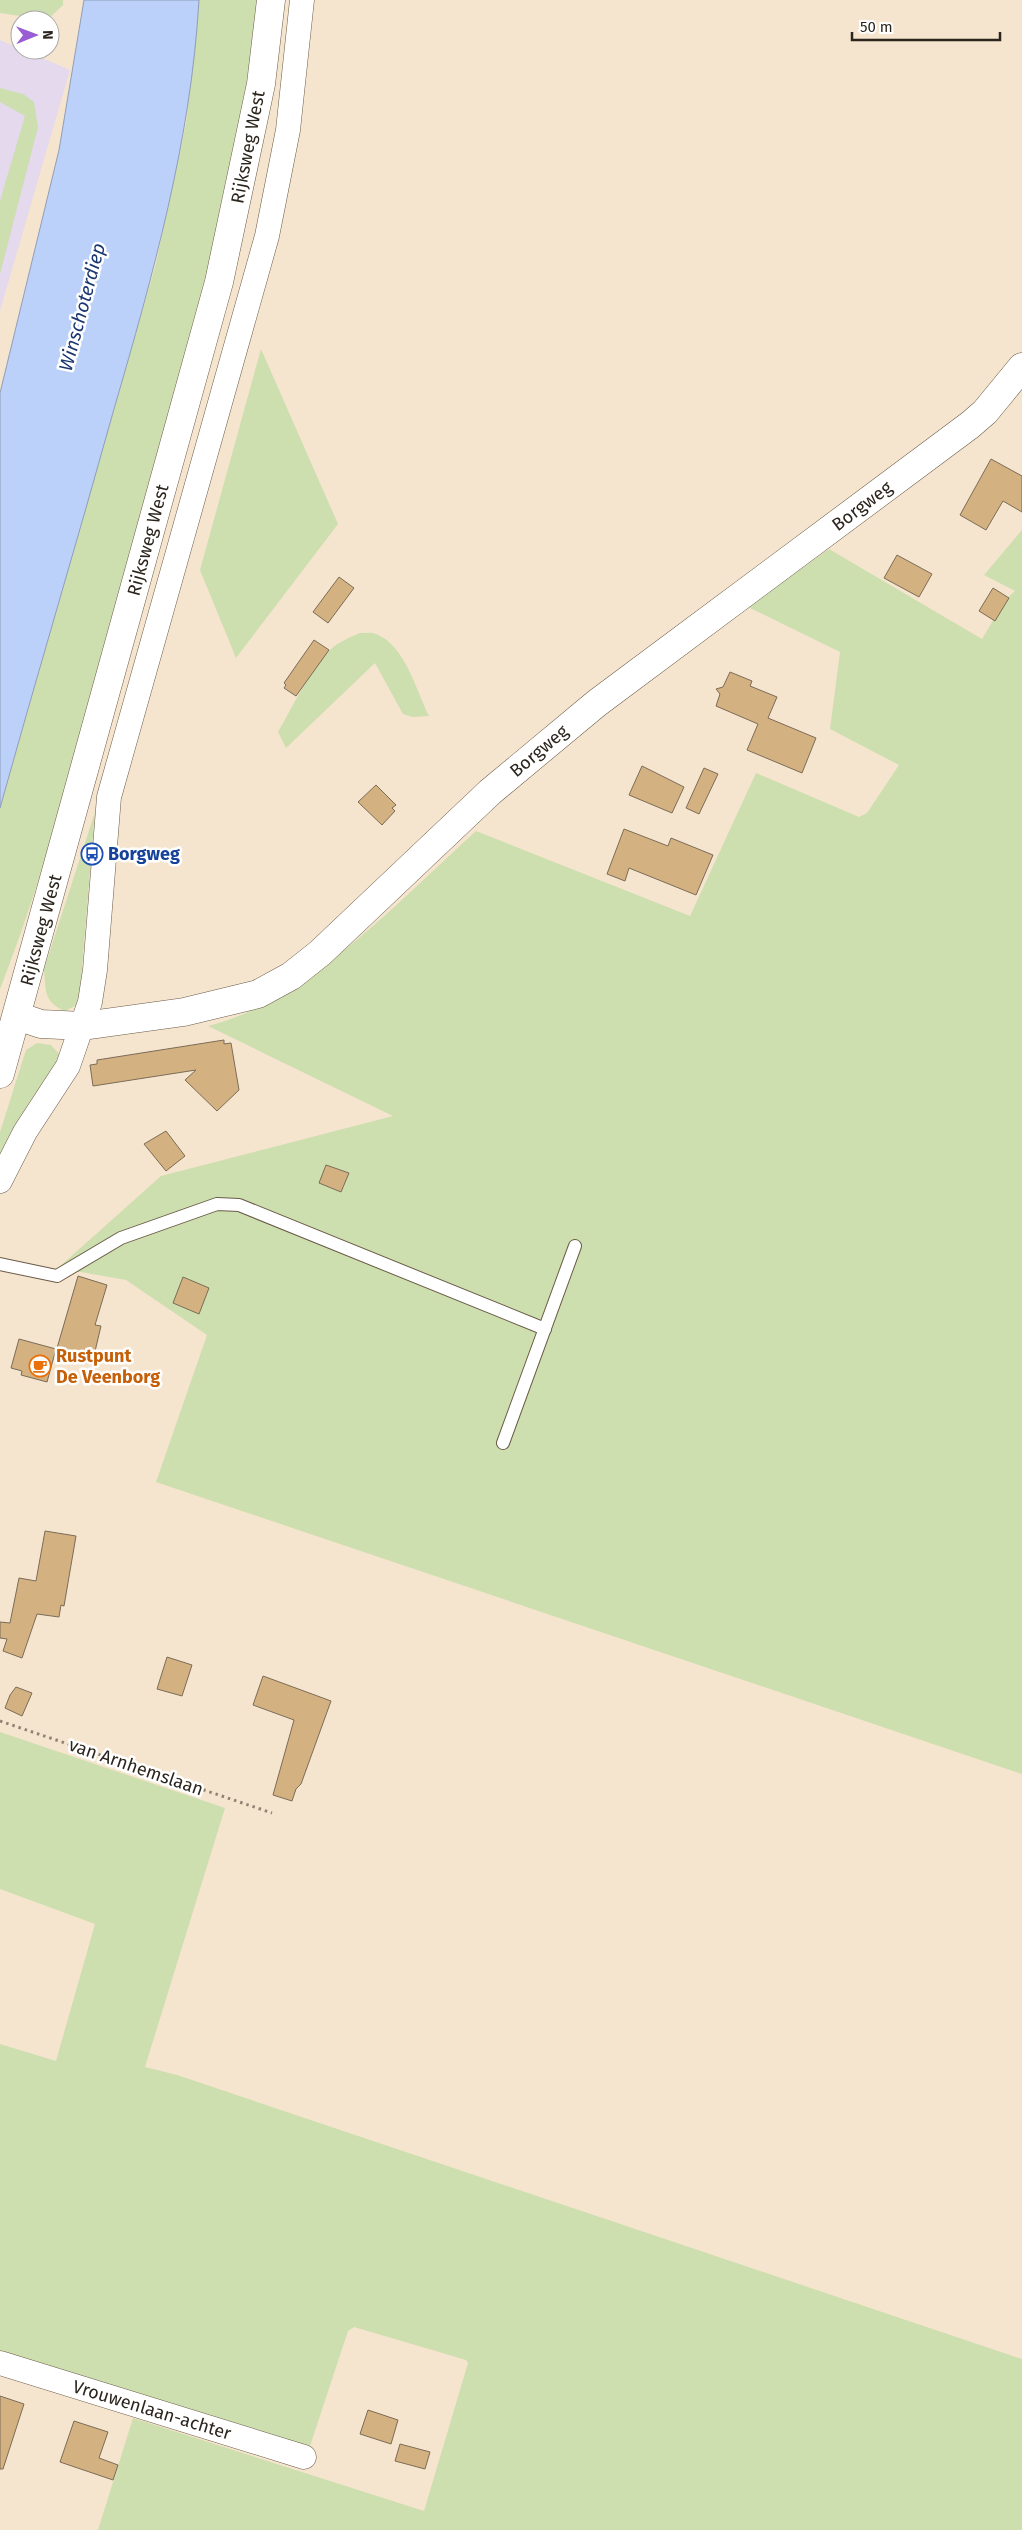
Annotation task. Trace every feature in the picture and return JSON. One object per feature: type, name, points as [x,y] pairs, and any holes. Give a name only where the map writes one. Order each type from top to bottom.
[{"type":"street","name":"Rijksweg West","points":[[0,1074],[219,282],[258,103],[271,0]]},
{"type":"street","name":"Rijksweg West","points":[[83,1026],[95,970],[109,797],[267,236],[288,130],[302,0]]},
{"type":"street","name":"Borgweg","points":[[17,1016],[41,1024],[83,1026],[150,1018],[238,1000],[258,994],[291,976],[320,953],[490,792],[597,703],[970,425],[985,412],[1022,367]]},
{"type":"street","points":[[0,1181],[25,1132],[61,1079],[83,1026]]},
{"type":"street","name":"Vrouwenlaan-achter","points":[[0,2363],[304,2457]]},
{"type":"lane","points":[[0,1264],[57,1276],[121,1238],[217,1204],[240,1205],[544,1329]]},
{"type":"lane","points":[[503,1443],[575,1246]]},
{"type":"path","name":"van Arnhemslaan","points":[[0,1721],[272,1814]]},
{"type":"shaded area","points":[[0,40],[10,44],[10,60],[47,60],[70,70],[0,311]]},
{"type":"green space","points":[[0,0],[63,0],[63,5],[58,10],[10,10],[10,14],[0,13]]},
{"type":"green space","points":[[199,0],[259,0],[250,72],[238,143],[206,283],[54,830],[0,989],[0,808],[156,263],[186,123]]},
{"type":"green space","points":[[0,88],[23,94],[34,102],[38,127],[0,274],[0,201],[25,116],[0,102]]},
{"type":"green space","points":[[261,349],[338,524],[236,658],[200,570]]},
{"type":"green space","points":[[1022,530],[1022,1774],[156,1482],[207,1335],[126,1280],[58,1268],[161,1176],[393,1116],[208,1026],[245,1013],[281,995],[317,971],[385,915],[476,831],[690,916],[756,773],[859,817],[867,813],[899,765],[830,729],[840,652],[748,607],[829,549],[982,639],[1005,600],[1015,591],[984,575]]},
{"type":"green space","points":[[360,633],[376,634],[395,648],[408,669],[429,716],[412,717],[403,714],[375,663],[286,748],[278,732],[314,669],[334,646]]},
{"type":"green space","points":[[95,812],[79,1004],[65,1011],[53,1004],[49,999],[44,969]]},
{"type":"green space","points":[[37,1043],[51,1045],[60,1055],[0,1164],[0,1132],[26,1050]]},
{"type":"green space","points":[[0,1732],[225,1808],[145,2067],[177,2075],[1022,2359],[1022,2530],[98,2530],[133,2418],[424,2511],[468,2363],[466,2360],[354,2327],[348,2331],[309,2449],[0,2355],[0,2044],[56,2061],[95,1924],[0,1889]]},
{"type":"water","name":"Winschoterdiep","points":[[84,0],[199,0],[195,52],[179,156],[156,258],[129,359],[0,808],[0,393],[59,150]]},
{"type":"building","points":[[991,459],[1022,476],[1022,512],[1003,501],[986,530],[960,515]]},
{"type":"building","points":[[897,555],[932,574],[919,597],[884,578]]},
{"type":"building","points":[[339,577],[354,588],[328,623],[313,612]]},
{"type":"building","points":[[993,588],[1009,598],[995,621],[979,611]]},
{"type":"building","points":[[314,640],[329,650],[296,696],[284,688],[286,685],[284,683]]},
{"type":"building","points":[[730,672],[752,681],[750,686],[777,697],[768,718],[816,738],[802,773],[747,750],[758,724],[716,706],[720,694],[716,689],[723,687]]},
{"type":"building","points":[[642,766],[684,787],[672,813],[629,795]]},
{"type":"building","points":[[704,768],[718,774],[699,814],[686,808]]},
{"type":"building","points":[[376,785],[396,805],[392,808],[395,811],[382,825],[358,802]]},
{"type":"building","points":[[624,829],[668,846],[671,838],[713,855],[696,895],[629,868],[625,881],[607,874]]},
{"type":"building","points":[[224,1040],[224,1044],[231,1043],[239,1090],[217,1111],[185,1080],[196,1070],[93,1086],[90,1065],[97,1064],[97,1060]]},
{"type":"building","points":[[166,1131],[185,1156],[166,1171],[144,1144]]},
{"type":"building","points":[[326,1165],[349,1173],[341,1192],[319,1183]]},
{"type":"building","points":[[78,1276],[107,1285],[95,1325],[101,1326],[92,1364],[55,1355]]},
{"type":"building","points":[[183,1277],[209,1288],[199,1314],[173,1303]]},
{"type":"building","points":[[19,1339],[56,1349],[47,1382],[21,1375],[22,1371],[11,1368]]},
{"type":"building","points":[[45,1531],[76,1536],[64,1606],[61,1605],[59,1617],[37,1614],[22,1658],[3,1651],[7,1639],[0,1638],[0,1622],[10,1623],[19,1578],[36,1581]]},
{"type":"building","points":[[167,1657],[192,1665],[182,1696],[157,1689]]},
{"type":"building","points":[[263,1676],[331,1701],[301,1784],[296,1789],[292,1801],[273,1795],[294,1720],[253,1705]]},
{"type":"building","points":[[16,1687],[32,1693],[22,1716],[5,1708],[10,1695]]},
{"type":"building","points":[[0,2396],[24,2404],[3,2469],[0,2469]]},
{"type":"building","points":[[368,2410],[398,2420],[391,2444],[360,2434]]},
{"type":"building","points":[[74,2421],[108,2432],[99,2458],[118,2465],[113,2480],[60,2462]]},
{"type":"building","points":[[400,2444],[430,2452],[425,2469],[395,2461]]},
{"type":"place","name":"Borgweg","points":[[92,854]]},
{"type":"place","name":"Rustpunt De Veenborg","points":[[40,1366]]}]
